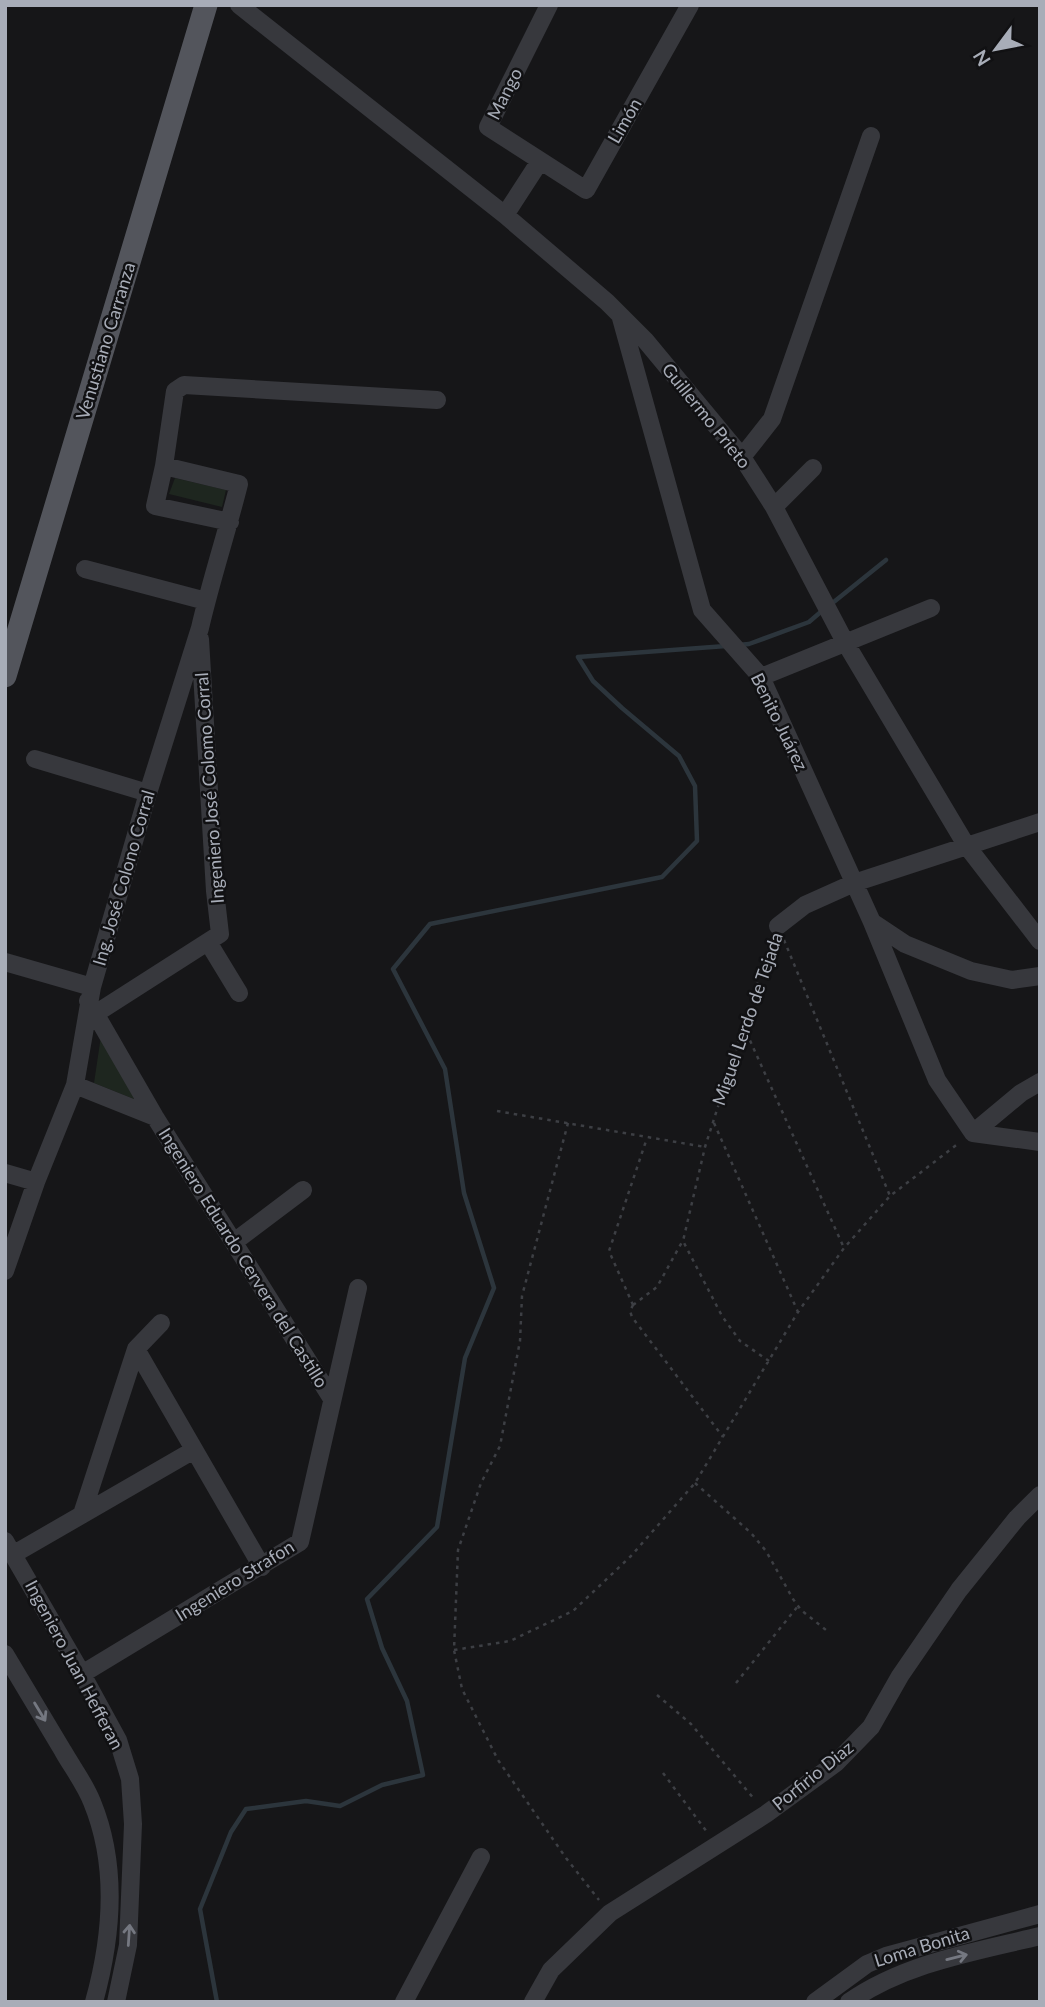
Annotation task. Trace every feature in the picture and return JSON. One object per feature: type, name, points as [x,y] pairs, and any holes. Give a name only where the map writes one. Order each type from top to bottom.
[{"type":"main road","name":"Venustiano Carranza","points":[[5,676],[206,5]]},
{"type":"street","name":"Guillermo Prieto","points":[[239,5],[505,215],[620,314],[645,340],[742,457],[774,507],[845,642],[966,845],[1040,941]]},
{"type":"street","name":"Mango","points":[[540,161],[488,127],[549,5]]},
{"type":"street","name":"Limón","points":[[540,161],[586,190],[690,5]]},
{"type":"street","points":[[742,457],[772,419],[870,136]]},
{"type":"street","points":[[505,215],[540,161]]},
{"type":"street","name":"Benito Juárez","points":[[620,314],[702,610],[761,677],[872,922],[937,1080],[973,1133]]},
{"type":"street","points":[[230,522],[155,506],[175,391],[184,385],[437,400]]},
{"type":"street","name":"Ing. José Colono Corral","points":[[5,1271],[36,1182],[75,1085],[92,1001],[148,793],[200,628],[239,484],[164,466]]},
{"type":"street","points":[[774,507],[813,468]]},
{"type":"street","points":[[85,569],[206,601]]},
{"type":"street","points":[[761,677],[931,608]]},
{"type":"street","name":"Ingeniero José Colomo Corral","points":[[200,628],[215,891],[220,934],[208,942]]},
{"type":"street","points":[[35,759],[148,793]]},
{"type":"street","name":"Miguel Lerdo de Tejada","points":[[778,926],[805,905],[854,883],[1040,822]]},
{"type":"street","points":[[872,922],[905,944],[971,971],[1012,980],[1040,976]]},
{"type":"street","points":[[5,962],[92,1001],[208,942],[239,993]]},
{"type":"street","name":"Ingeniero Eduardo Cervera del Castillo","points":[[92,1001],[155,1117],[332,1399]]},
{"type":"street","points":[[973,1133],[1021,1093],[1040,1082]]},
{"type":"street","name":"Ingeniero Eduardo Cervera del Castillo","points":[[75,1085],[155,1117]]},
{"type":"street","points":[[973,1133],[1040,1142]]},
{"type":"street","points":[[5,1173],[36,1182]]},
{"type":"street","points":[[234,1242],[303,1190]]},
{"type":"street","name":"Ingeniero Strafon","points":[[82,1674],[300,1542],[358,1288]]},
{"type":"street","points":[[82,1514],[136,1349],[160,1323]]},
{"type":"street","points":[[136,1349],[262,1567]]},
{"type":"street","points":[[9,1548],[82,1514],[194,1450]]},
{"type":"street","name":"Porfirio Diaz","points":[[533,2002],[551,1970],[610,1913],[766,1814],[836,1763],[871,1727],[900,1676],[960,1590],[1017,1518],[1040,1495]]},
{"type":"street","name":"Ingeniero Juan Hefferan","points":[[9,1548],[118,1740],[130,1779],[133,1824],[128,1945],[116,2002]]},
{"type":"street","points":[[5,1654],[91,1799],[102,1830],[108,1863],[110,1900],[107,1944],[94,2002]]},
{"type":"street","points":[[404,2002],[481,1857]]},
{"type":"street","name":"Loma Bonita","points":[[815,2002],[867,1964],[886,1955],[1040,1914]]},
{"type":"street","name":"Loma Bonita","points":[[849,2002],[878,1983],[918,1967],[1040,1936]]},
{"type":"path","name":"Miguel Lerdo de Tejada","points":[[634,1305],[657,1287],[683,1241],[705,1147],[767,950],[778,926]]},
{"type":"path","points":[[778,926],[890,1196]]},
{"type":"path","points":[[743,1025],[844,1248]]},
{"type":"path","points":[[497,1111],[705,1147]]},
{"type":"path","points":[[713,1121],[798,1311]]},
{"type":"path","points":[[568,1123],[522,1296],[520,1341],[500,1446],[481,1483],[458,1550],[454,1650],[462,1689],[498,1760],[566,1858],[610,1913]]},
{"type":"path","points":[[454,1650],[510,1640],[573,1612],[631,1556],[695,1483],[798,1311],[844,1248],[890,1196],[973,1133]]},
{"type":"path","points":[[648,1137],[609,1251],[634,1305],[630,1311],[632,1317],[723,1437]]},
{"type":"path","points":[[683,1241],[722,1316],[740,1340],[769,1361]]},
{"type":"path","points":[[695,1483],[751,1533],[766,1551],[798,1606],[825,1630]]},
{"type":"path","points":[[736,1683],[798,1606]]},
{"type":"path","points":[[657,1695],[691,1724],[766,1814]]},
{"type":"path","points":[[663,1773],[718,1845]]},
{"type":"shaded area","points":[[175,478],[226,490],[222,507],[169,494]]},
{"type":"shaded area","points":[[101,1036],[139,1101],[94,1083]]},
{"type":"waterway","points":[[830,605],[886,560]]},
{"type":"waterway","points":[[738,645],[749,644],[809,622],[823,610]]},
{"type":"waterway","points":[[217,2002],[200,1909],[231,1832],[246,1809],[306,1801],[340,1806],[382,1785],[423,1775],[407,1701],[382,1648],[367,1599],[437,1527],[465,1358],[494,1288],[464,1193],[445,1069],[393,969],[430,924],[662,877],[697,841],[695,786],[679,756],[593,681],[578,657],[726,646]]}]
